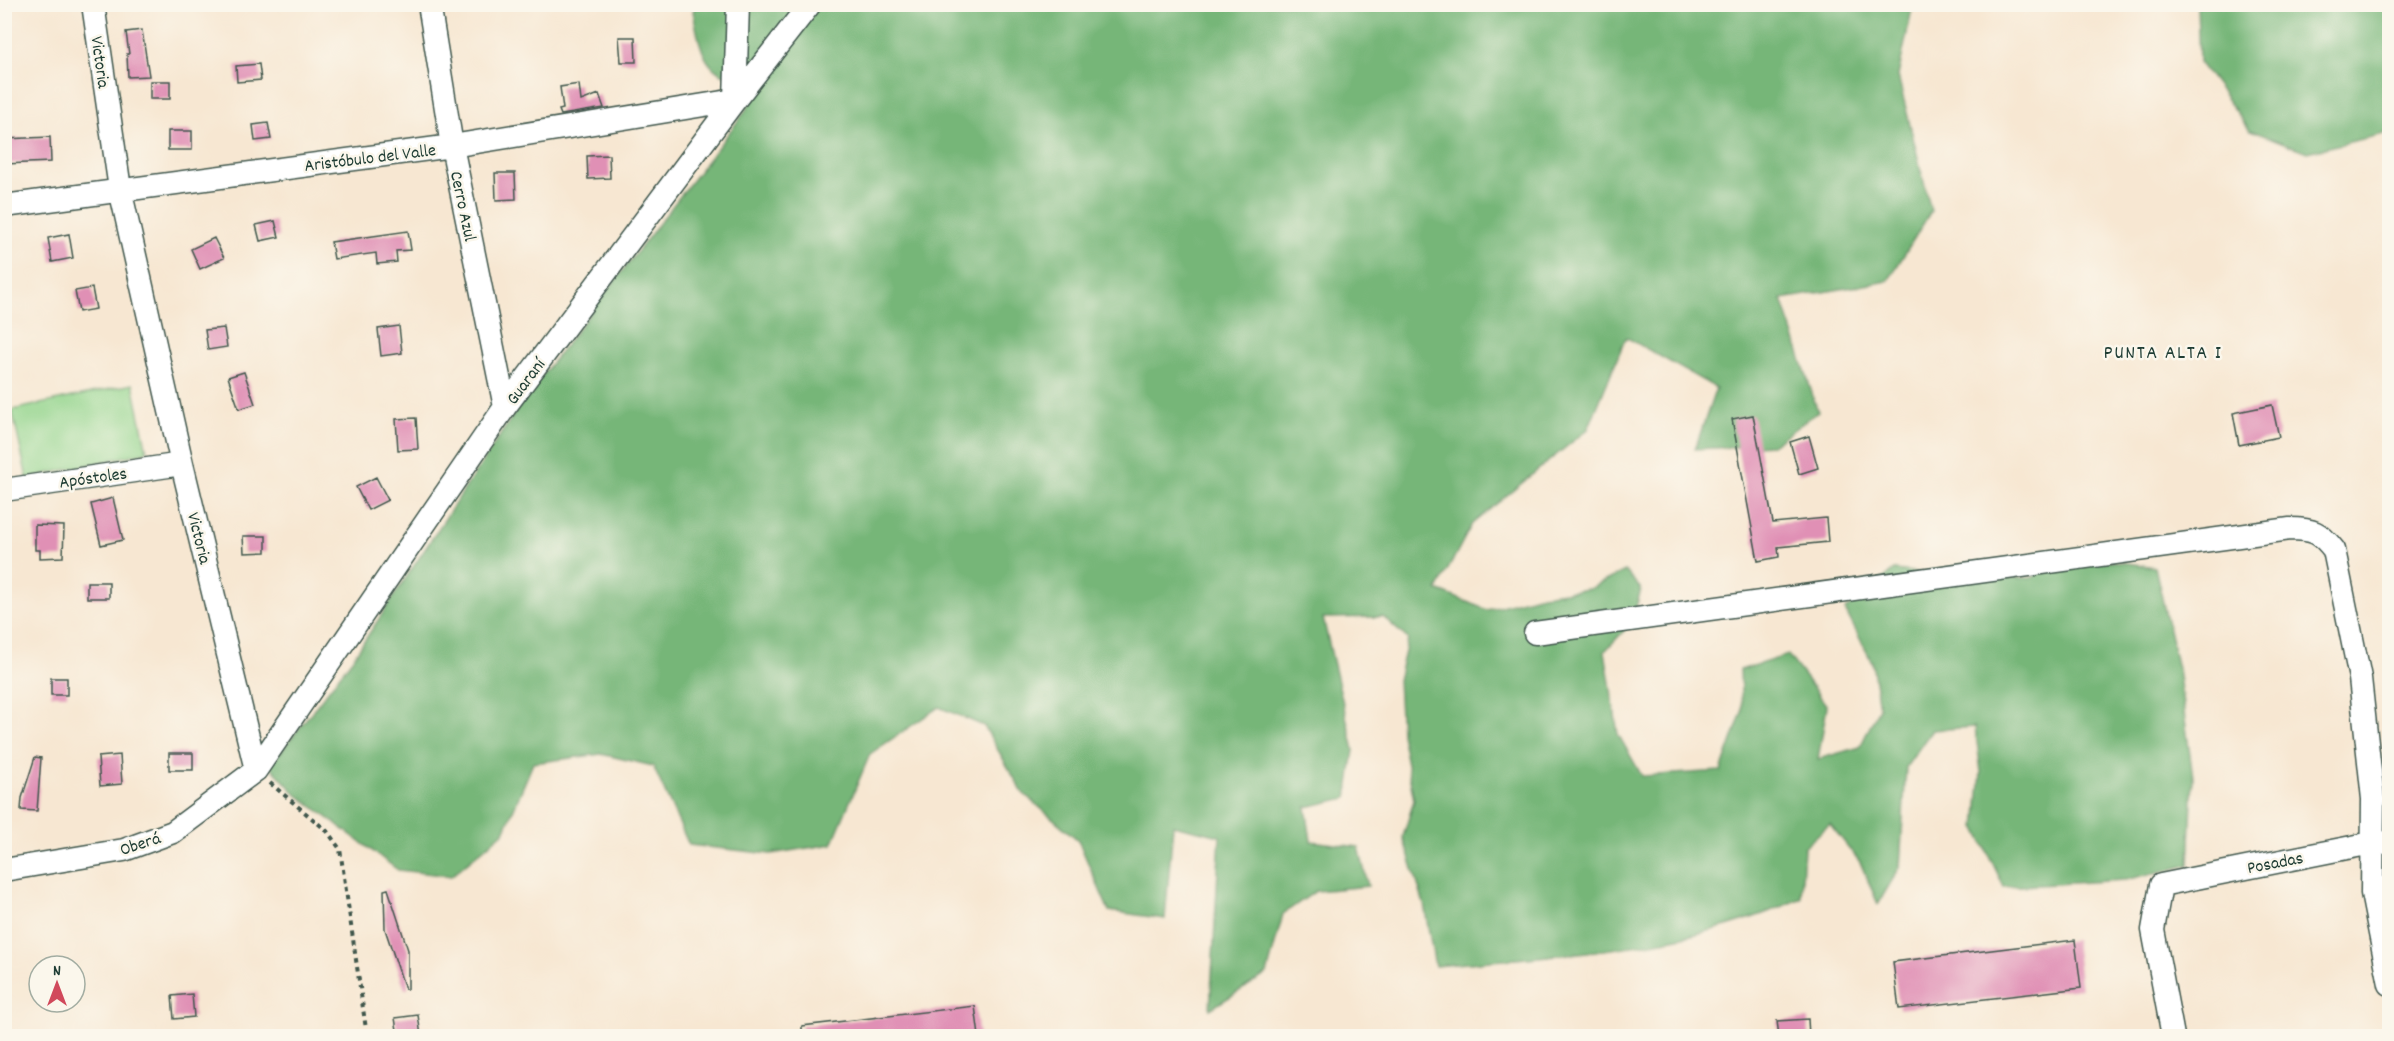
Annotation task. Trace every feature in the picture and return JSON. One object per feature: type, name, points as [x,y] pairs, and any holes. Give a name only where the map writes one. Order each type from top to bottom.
[{"type":"street","name":"Victoria","points":[[93,4],[120,189],[182,464],[256,771]]},
{"type":"street","name":"Cerro Azul","points":[[429,4],[452,146],[505,407]]},
{"type":"street","points":[[735,100],[738,4]]},
{"type":"street","name":"Guaraní","points":[[256,771],[505,407],[735,100],[810,4]]},
{"type":"street","name":"Aristóbulo del Valle","points":[[4,206],[452,146],[735,100]]},
{"type":"street","name":"Apóstoles","points":[[4,490],[182,464]]},
{"type":"street","points":[[1535,633],[2290,529],[2308,529],[2323,536],[2334,550],[2360,678],[2373,799],[2381,843],[2372,893],[2390,984]]},
{"type":"street","name":"Oberá","points":[[4,870],[124,850],[173,832],[256,771]]},
{"type":"street","name":"Posadas","points":[[2173,1036],[2153,930],[2161,885],[2381,843]]},
{"type":"path","points":[[256,771],[327,831],[340,849],[367,1036]]},
{"type":"green space","points":[[1913,4],[1898,76],[1931,211],[1888,281],[1782,299],[1818,412],[1772,445],[1695,449],[1716,388],[1626,337],[1588,429],[1472,524],[1437,590],[1487,610],[1541,595],[1589,589],[1625,571],[1641,589],[1632,622],[1605,651],[1618,734],[1642,776],[1721,771],[1742,712],[1740,670],[1788,655],[1827,706],[1818,759],[1860,747],[1879,708],[1872,662],[1845,610],[1894,570],[1967,577],[2032,578],[2065,554],[2155,567],[2178,669],[2193,777],[2189,865],[2125,880],[2004,887],[1976,828],[1981,772],[1975,727],[1932,730],[1906,767],[1900,867],[1878,904],[1860,862],[1830,824],[1804,847],[1801,898],[1758,916],[1713,930],[1621,948],[1435,966],[1424,904],[1403,837],[1414,800],[1401,734],[1398,680],[1408,639],[1383,617],[1323,618],[1354,750],[1347,798],[1306,807],[1311,841],[1359,847],[1368,886],[1316,891],[1283,914],[1267,974],[1210,1009],[1220,836],[1173,825],[1165,919],[1109,911],[1078,840],[1023,793],[984,726],[939,707],[870,754],[832,844],[771,854],[689,845],[653,766],[601,754],[533,763],[504,832],[451,876],[398,870],[296,794],[270,766],[353,658],[524,399],[744,113],[758,89],[762,75],[737,77],[723,74],[714,69],[708,61],[699,42],[693,11],[696,5]]},
{"type":"green space","points":[[2197,5],[2389,5],[2389,133],[2307,152],[2250,130],[2199,62]]},
{"type":"green space","points":[[133,384],[147,452],[27,478],[12,410]]},
{"type":"building","points":[[142,30],[149,76],[128,77],[127,54],[129,54],[126,32]]},
{"type":"building","points":[[619,37],[635,37],[636,62],[621,62]]},
{"type":"building","points":[[259,64],[261,80],[237,82],[236,66]]},
{"type":"building","points":[[150,81],[170,81],[170,99],[150,99]]},
{"type":"building","points":[[579,84],[581,101],[599,94],[604,108],[561,115],[559,110],[563,109],[560,87]]},
{"type":"building","points":[[268,123],[271,139],[255,141],[253,125]]},
{"type":"building","points":[[168,131],[192,131],[192,150],[168,150]]},
{"type":"building","points":[[50,137],[51,162],[4,164],[4,139]]},
{"type":"building","points":[[609,155],[610,178],[588,179],[587,156]]},
{"type":"building","points":[[495,173],[515,173],[516,199],[496,200]]},
{"type":"building","points":[[275,221],[279,237],[260,241],[256,225]]},
{"type":"building","points":[[408,231],[411,250],[396,251],[397,262],[377,264],[376,253],[334,259],[331,242]]},
{"type":"building","points":[[69,234],[73,258],[52,262],[48,238]]},
{"type":"building","points":[[214,238],[224,258],[200,269],[191,249]]},
{"type":"building","points":[[92,288],[96,309],[79,312],[75,291]]},
{"type":"building","points":[[399,326],[402,353],[381,356],[378,329]]},
{"type":"building","points":[[224,328],[227,347],[208,350],[205,330]]},
{"type":"building","points":[[244,372],[255,404],[239,409],[228,377]]},
{"type":"building","points":[[2272,405],[2279,437],[2239,445],[2233,413]]},
{"type":"building","points":[[1753,415],[1773,523],[1826,518],[1828,542],[1778,547],[1779,557],[1758,561],[1732,419]]},
{"type":"building","points":[[416,418],[418,449],[398,450],[396,419]]},
{"type":"building","points":[[1809,436],[1818,468],[1799,474],[1790,442]]},
{"type":"building","points":[[376,477],[388,500],[368,510],[356,487]]},
{"type":"building","points":[[113,498],[123,540],[101,545],[91,504]]},
{"type":"building","points":[[35,525],[64,526],[63,557],[40,558],[40,550],[35,550]]},
{"type":"building","points":[[243,536],[266,536],[266,552],[244,553]]},
{"type":"building","points":[[87,582],[109,582],[109,598],[87,598]]},
{"type":"building","points":[[51,678],[67,678],[67,695],[51,695]]},
{"type":"building","points":[[169,753],[193,753],[193,770],[169,770]]},
{"type":"building","points":[[120,755],[122,784],[100,786],[98,757]]},
{"type":"building","points":[[35,757],[41,758],[37,811],[21,810],[22,798]]},
{"type":"building","points":[[388,889],[408,950],[408,989],[405,989],[385,929],[384,890]]},
{"type":"building","points":[[2075,940],[2081,988],[1899,1009],[1893,962]]},
{"type":"building","points":[[192,994],[194,1017],[174,1019],[172,996]]},
{"type":"building","points":[[975,1006],[979,1036],[802,1036],[802,1026]]},
{"type":"building","points":[[418,1015],[421,1036],[398,1036],[395,1018]]},
{"type":"building","points":[[1808,1019],[1809,1036],[1779,1036],[1777,1021]]},
{"type":"district","name":"PUNTA ALTA I","points":[[2163,351]]}]
